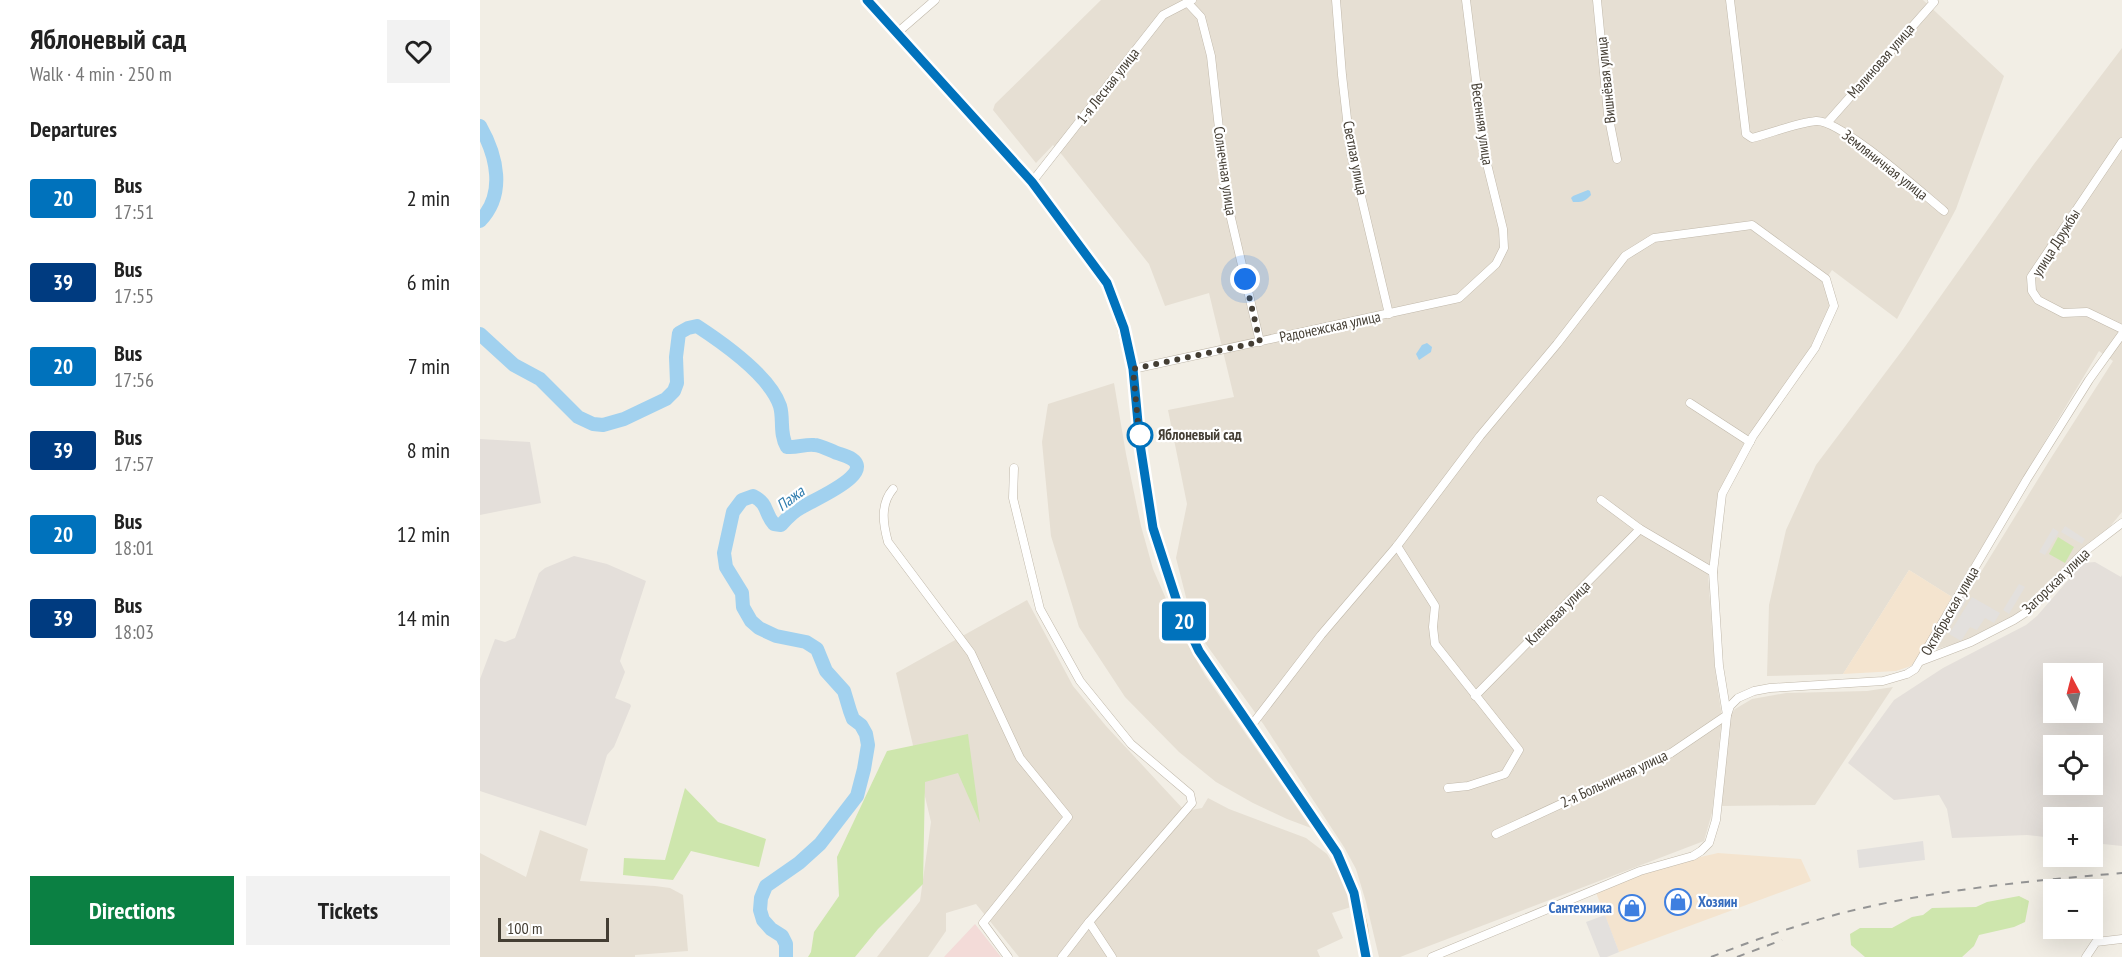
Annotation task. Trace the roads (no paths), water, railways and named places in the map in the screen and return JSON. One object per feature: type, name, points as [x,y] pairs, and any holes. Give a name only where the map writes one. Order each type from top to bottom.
[{"type":"main road","points":[[867,0],[1032,182],[1107,283],[1124,328],[1133,369],[1140,444],[1153,528],[1180,611],[1199,651],[1329,840],[1344,868],[1358,910],[1366,957]]},
{"type":"street","points":[[897,33],[935,0]]},
{"type":"street","name":"Светлая улица","points":[[1336,0],[1351,154],[1389,314]]},
{"type":"street","name":"Весенняя улица","points":[[1466,0],[1486,159],[1503,229],[1504,248]]},
{"type":"street","name":"Вишнёвая улица","points":[[1598,0],[1608,114],[1617,159]]},
{"type":"street","name":"Земляничная улица","points":[[1730,0],[1746,134],[1752,138],[1816,121],[1827,123],[1849,135],[1944,211]]},
{"type":"street","name":"Малиновая улица","points":[[1827,123],[1934,2],[1932,0]]},
{"type":"street","name":"1-я Лесная улица","points":[[1032,182],[1163,15],[1190,1]]},
{"type":"street","name":"Солнечная улица","points":[[1190,1],[1201,17],[1211,56],[1227,201],[1260,342]]},
{"type":"street","name":"улица Дружбы","points":[[2122,143],[2031,276],[2032,291],[2038,300],[2063,313],[2087,312],[2122,331]]},
{"type":"street","points":[[1251,726],[1321,634],[1397,546],[1479,436],[1557,344],[1625,256],[1654,238],[1752,225],[1826,279],[1834,306],[1815,348],[1750,442],[1722,494],[1713,572],[1719,666],[1726,715],[1717,812],[1709,843],[1693,856],[1640,871],[1432,957]]},
{"type":"street","name":"Радонежская улица","points":[[1133,369],[1459,298],[1496,264],[1504,248]]},
{"type":"street","name":"Октябрьская улица","points":[[1726,715],[1733,702],[1746,693],[1770,688],[1882,681],[1907,674],[1915,669],[2027,479],[2122,331]]},
{"type":"street","points":[[1690,404],[1750,442]]},
{"type":"street","points":[[1014,468],[1013,498],[1040,609],[1080,681],[1131,744],[1190,794],[1192,803],[1089,922],[1062,957]]},
{"type":"street","points":[[893,489],[888,495],[882,523],[888,542],[971,653],[1020,758],[1068,817],[983,923],[1008,957]]},
{"type":"street","points":[[1601,500],[1640,529],[1713,572]]},
{"type":"street","name":"Загорская улица","points":[[1921,661],[1971,642],[2028,611],[2084,552],[2122,524]]},
{"type":"street","name":"Кленовая улица","points":[[1476,696],[1640,529]]},
{"type":"street","points":[[1397,546],[1435,606],[1433,627],[1435,644],[1519,750],[1505,774],[1468,786],[1448,788]]},
{"type":"street","name":"2-я Больничная улица","points":[[1496,834],[1671,753],[1726,715]]},
{"type":"street","points":[[1089,922],[1112,957]]},
{"type":"street","points":[[2086,957],[2096,942],[2122,939]]},
{"type":"water","points":[[1588,190],[1591,195],[1587,199],[1573,202],[1571,198],[1573,196]]},
{"type":"water","points":[[1427,343],[1432,347],[1431,352],[1419,360],[1416,354],[1422,345]]},
{"type":"waterway","name":"Пажа","points":[[480,126],[491,150],[496,175],[493,199],[480,221]]},
{"type":"waterway","name":"Пажа","points":[[480,334],[514,365],[540,379],[578,417],[593,424],[603,425],[624,419],[666,399],[674,391],[677,383],[676,357],[679,333],[697,326],[744,361],[775,395],[780,406],[783,437],[787,447],[820,446],[853,460],[857,467],[845,483],[796,511],[781,525],[774,524],[764,505],[758,499],[753,496],[742,500],[733,512],[724,553],[726,567],[742,593],[743,607],[751,621],[759,628],[776,636],[806,642],[817,649],[826,671],[844,691],[853,719],[861,725],[868,745],[857,796],[820,844],[799,863],[766,886],[761,898],[760,910],[763,920],[782,936],[786,944],[786,957]]},
{"type":"railway","points":[[1711,957],[1792,928],[1876,905],[1981,887],[2122,873]]},
{"type":"railway","points":[[1737,957],[1782,940]]},
{"type":"place","name":"Яблоневый сад","points":[[1140,435]]},
{"type":"place","name":"Хозяин","points":[[1678,902]]},
{"type":"place","name":"Сантехника","points":[[1632,908]]}]
